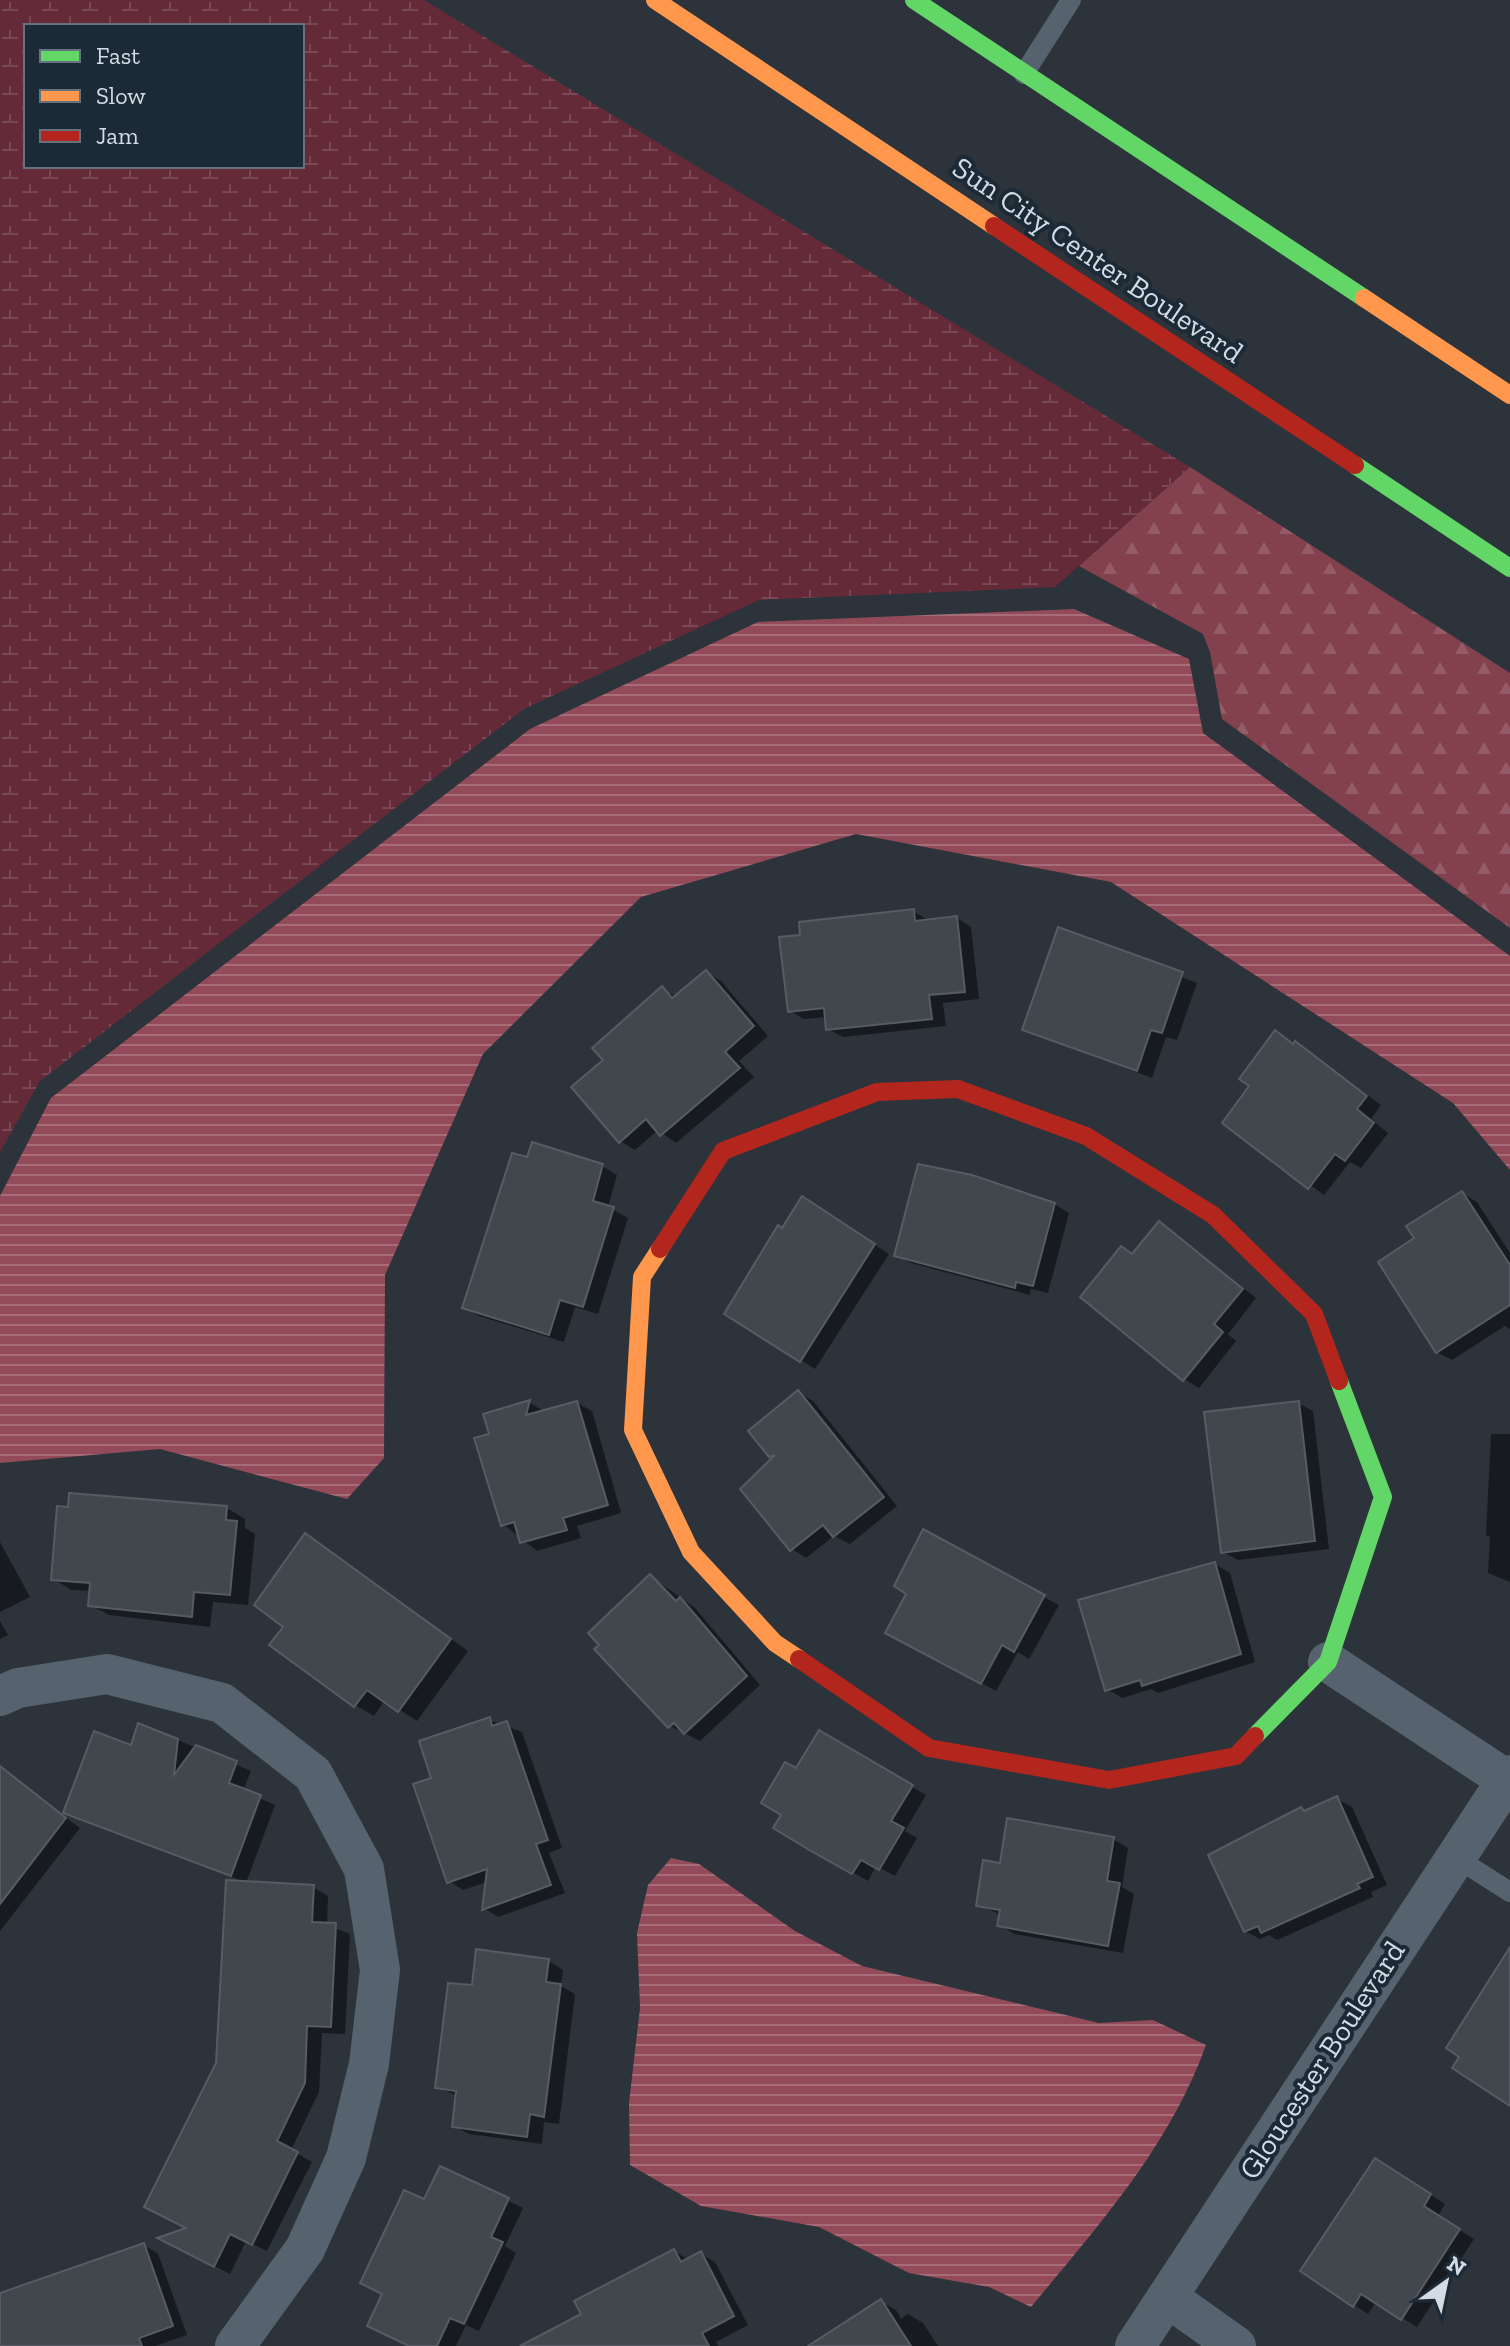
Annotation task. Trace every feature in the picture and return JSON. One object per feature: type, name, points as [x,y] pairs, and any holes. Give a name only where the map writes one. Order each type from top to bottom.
[{"type":"street","name":"Sun City Center Boulevard","points":[[655,0],[1510,568]]},
{"type":"street","points":[[914,0],[1510,395]]},
{"type":"street","points":[[958,1089],[1086,1136],[1213,1215],[1314,1314],[1383,1497],[1328,1662],[1236,1756],[1109,1780],[929,1748],[775,1643],[691,1552],[633,1430],[642,1277],[723,1151],[877,1092],[958,1089]]},
{"type":"street","points":[[1328,1662],[1508,1777]]},
{"type":"street","points":[[0,1696],[18,1688],[107,1674],[222,1703],[313,1774],[364,1869],[380,1970],[369,2064],[346,2158],[305,2249],[235,2346]]},
{"type":"street","name":"Gloucester Boulevard","points":[[1135,2346],[1508,1777]]},
{"type":"street","points":[[1167,2297],[1236,2346]]},
{"type":"lane","points":[[1024,74],[1071,0]]},
{"type":"lane","points":[[1455,1857],[1510,1892]]},
{"type":"green space","points":[[0,0],[424,0],[1190,467],[1055,587],[759,600],[524,709],[40,1081],[0,1152]]},
{"type":"green space","points":[[1190,467],[1510,673],[1510,928],[1222,719],[1210,652],[1203,634],[1079,566]]},
{"type":"shaded area","points":[[1074,609],[1189,659],[1203,733],[1510,956],[1510,1170],[1453,1103],[1111,882],[856,834],[641,897],[483,1054],[385,1275],[384,1458],[347,1499],[160,1449],[0,1463],[0,1196],[51,1098],[530,729],[758,622]]},
{"type":"shaded area","points":[[671,1858],[699,1864],[795,1931],[862,1966],[1099,2023],[1153,2020],[1206,2045],[1173,2117],[1130,2184],[1031,2307],[989,2287],[909,2273],[819,2227],[701,2206],[630,2165],[629,2103],[640,2008],[637,1933],[648,1885]]},
{"type":"building","points":[[914,909],[915,921],[957,916],[965,992],[929,995],[932,1019],[826,1030],[824,1008],[788,1012],[779,937],[800,935],[799,922]]},
{"type":"building","points":[[1058,927],[1183,972],[1162,1033],[1151,1030],[1137,1071],[1022,1030]]},
{"type":"building","points":[[706,970],[754,1026],[725,1052],[740,1068],[660,1136],[646,1119],[619,1143],[571,1087],[603,1060],[592,1048],[662,986],[672,998]]},
{"type":"building","points":[[1275,1030],[1293,1044],[1295,1041],[1367,1096],[1357,1109],[1374,1123],[1345,1161],[1335,1154],[1308,1189],[1222,1123],[1249,1086],[1239,1079]]},
{"type":"building","points":[[532,1142],[603,1164],[593,1201],[614,1207],[583,1307],[560,1300],[549,1335],[462,1308],[512,1153],[527,1157]]},
{"type":"building","points":[[918,1164],[972,1175],[1055,1203],[1033,1286],[1016,1282],[1015,1288],[894,1256]]},
{"type":"building","points":[[1462,1191],[1510,1265],[1510,1305],[1436,1353],[1378,1262],[1414,1238],[1406,1226]]},
{"type":"building","points":[[802,1196],[875,1244],[800,1362],[724,1314],[778,1225],[782,1228]]},
{"type":"building","points":[[1159,1221],[1243,1289],[1214,1324],[1223,1332],[1183,1381],[1080,1297],[1121,1246],[1132,1254]]},
{"type":"building","points":[[798,1390],[884,1497],[833,1537],[823,1525],[790,1551],[740,1489],[775,1455],[769,1457],[748,1431]]},
{"type":"building","points":[[530,1400],[526,1415],[577,1401],[608,1505],[563,1518],[567,1530],[520,1543],[514,1522],[501,1526],[474,1438],[489,1434],[483,1414]]},
{"type":"building","points":[[1299,1401],[1315,1541],[1221,1553],[1204,1412]]},
{"type":"building","points":[[69,1493],[227,1506],[226,1520],[237,1521],[230,1595],[194,1592],[192,1617],[88,1606],[90,1583],[51,1580],[57,1506],[68,1507]]},
{"type":"building","points":[[923,1529],[1045,1595],[1014,1652],[1002,1645],[981,1684],[885,1633],[906,1594],[894,1586]]},
{"type":"building","points":[[305,1533],[451,1639],[398,1712],[367,1690],[354,1707],[269,1645],[283,1627],[254,1605]]},
{"type":"building","points":[[1215,1562],[1241,1654],[1142,1686],[1140,1680],[1105,1691],[1078,1600]]},
{"type":"building","points":[[650,1574],[676,1601],[680,1597],[747,1676],[684,1734],[674,1723],[668,1728],[594,1649],[599,1645],[588,1633]]},
{"type":"building","points":[[490,1717],[492,1726],[507,1721],[548,1840],[536,1844],[551,1885],[482,1910],[487,1869],[447,1883],[413,1784],[431,1778],[419,1741]]},
{"type":"building","points":[[138,1723],[178,1739],[174,1775],[196,1745],[237,1761],[229,1783],[261,1795],[231,1876],[63,1813],[94,1731],[131,1745]]},
{"type":"building","points":[[819,1730],[913,1785],[891,1821],[904,1828],[879,1870],[861,1860],[852,1874],[811,1851],[773,1828],[781,1815],[761,1803],[785,1762],[796,1768]]},
{"type":"building","points":[[0,1766],[66,1818],[0,1904]]},
{"type":"building","points":[[1337,1796],[1373,1877],[1357,1884],[1360,1888],[1261,1933],[1258,1926],[1244,1932],[1208,1855],[1301,1807],[1304,1811]]},
{"type":"building","points":[[1007,1818],[1114,1837],[1107,1881],[1120,1883],[1108,1946],[997,1926],[1000,1910],[976,1906],[983,1860],[1000,1863]]},
{"type":"building","points":[[226,1880],[314,1885],[312,1922],[336,1923],[331,2027],[307,2026],[305,2083],[277,2141],[298,2152],[252,2245],[230,2234],[214,2267],[157,2238],[186,2228],[144,2207],[216,2063]]},
{"type":"building","points":[[1510,1947],[1510,2106],[1452,2068],[1459,2057],[1446,2048]]},
{"type":"building","points":[[476,1949],[549,1959],[546,1982],[561,1984],[544,2117],[530,2114],[527,2137],[452,2127],[456,2091],[435,2088],[448,1983],[472,1985]]},
{"type":"building","points":[[1375,2158],[1431,2194],[1424,2206],[1460,2229],[1401,2320],[1361,2294],[1353,2307],[1300,2271]]},
{"type":"building","points":[[440,2166],[509,2198],[491,2237],[503,2242],[464,2324],[450,2318],[437,2346],[409,2346],[367,2326],[382,2294],[360,2283],[404,2190],[424,2199]]},
{"type":"building","points":[[144,2243],[173,2326],[139,2338],[142,2346],[0,2346],[0,2293]]},
{"type":"building","points":[[674,2249],[681,2262],[701,2251],[734,2316],[702,2333],[709,2346],[520,2346],[581,2314],[574,2301]]},
{"type":"building","points":[[881,2299],[911,2346],[808,2346]]},
{"type":"traffic: fast","points":[[914,0],[1364,298]]},
{"type":"traffic: fast","points":[[1355,465],[1510,568]]},
{"type":"traffic: fast","points":[[1255,1736],[1328,1662],[1383,1497],[1339,1381]]},
{"type":"traffic: slow","points":[[655,0],[994,226]]},
{"type":"traffic: slow","points":[[1364,298],[1510,395]]},
{"type":"traffic: slow","points":[[660,1249],[642,1277],[633,1430],[691,1552],[775,1643],[799,1659]]},
{"type":"traffic: jam","points":[[994,226],[1355,465]]},
{"type":"traffic: jam","points":[[958,1089],[1086,1136],[1213,1215],[1314,1314],[1339,1381]]},
{"type":"traffic: jam","points":[[660,1249],[723,1151],[877,1092],[958,1089]]},
{"type":"traffic: jam","points":[[799,1659],[929,1748],[1109,1780],[1236,1756],[1255,1736]]}]
